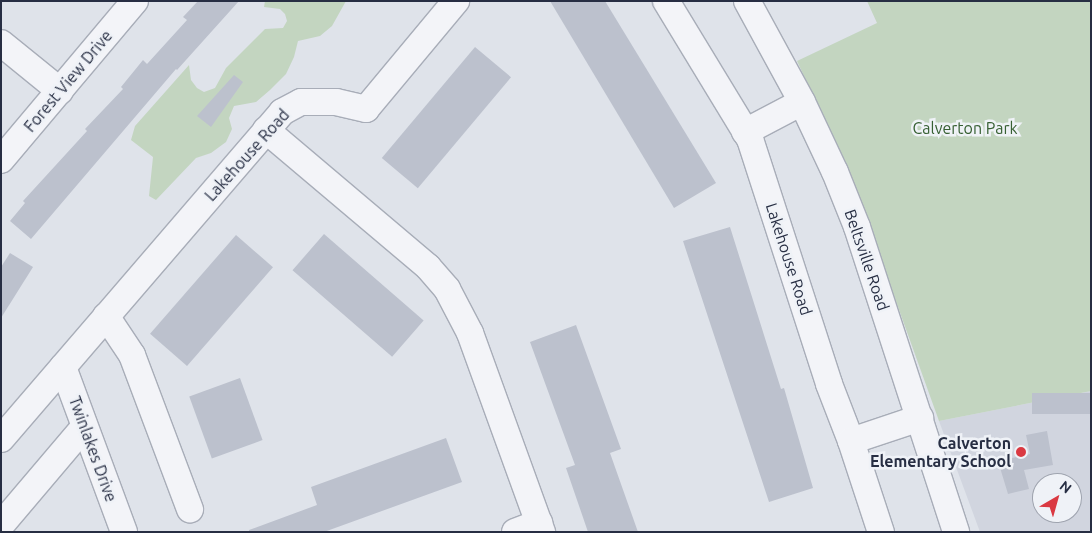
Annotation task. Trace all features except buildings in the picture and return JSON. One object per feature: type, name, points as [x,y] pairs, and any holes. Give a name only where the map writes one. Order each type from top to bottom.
[{"type":"street","name":"Forest View Drive","points":[[1,160],[135,1]]},
{"type":"street","name":"Lakehouse Road","points":[[1,439],[282,112],[302,102],[336,102],[366,109],[456,1]]},
{"type":"street","name":"Lakehouse Road","points":[[666,1],[745,132],[829,384],[851,441],[881,532]]},
{"type":"street","name":"Beltsville Road","points":[[747,1],[802,102],[835,172],[857,227],[956,532]]},
{"type":"street","points":[[1,42],[60,91]]},
{"type":"street","points":[[745,132],[802,102]]},
{"type":"street","points":[[266,130],[428,268],[447,289],[470,333],[532,529]]},
{"type":"street","points":[[106,316],[132,355],[190,509]]},
{"type":"street","name":"Twinlakes Drive","points":[[62,367],[124,532]]},
{"type":"street","points":[[851,441],[920,418]]},
{"type":"street","points":[[1,525],[84,427]]},
{"type":"shaded area","name":"Calverton Elementary School","points":[[1091,391],[1091,532],[980,532],[939,421]]},
{"type":"green space","points":[[265,1],[346,1],[332,26],[320,36],[298,41],[294,57],[286,74],[270,90],[256,102],[234,106],[229,118],[232,129],[226,142],[211,153],[196,158],[156,200],[149,196],[153,157],[131,140],[135,126],[189,65],[191,80],[197,88],[204,92],[215,88],[226,68],[265,29],[283,28],[287,21],[285,14],[280,9],[264,7]]},
{"type":"green space","name":"Calverton Park","points":[[867,1],[1091,1],[1091,391],[939,421],[866,218],[843,160],[797,61],[877,23]]},
{"type":"place","name":"Calverton Elementary School","points":[[1021,452]]}]
